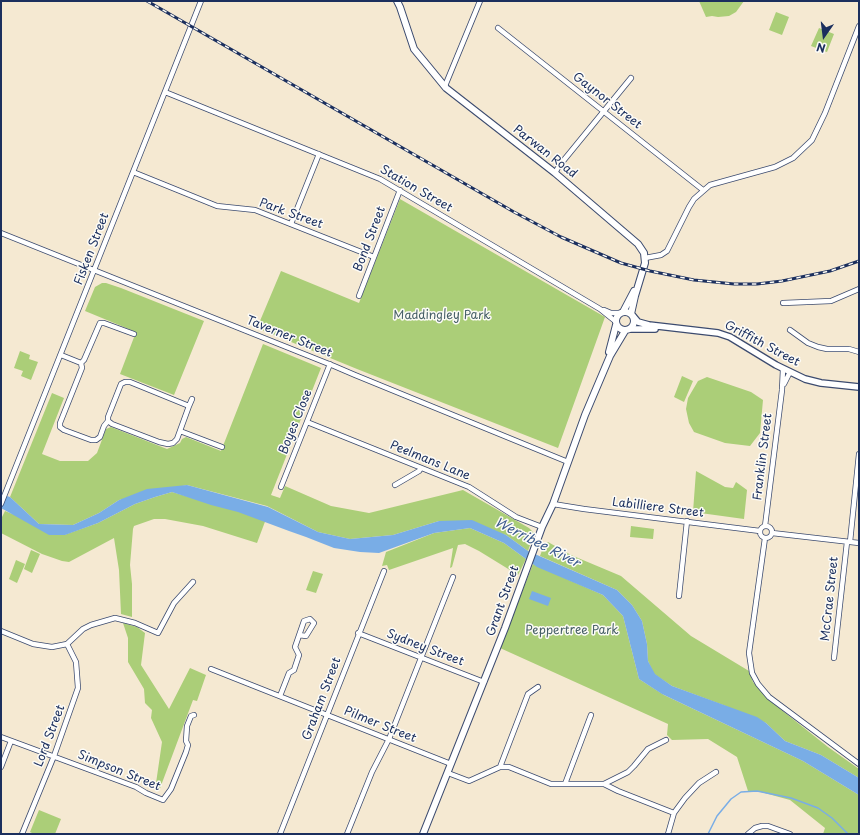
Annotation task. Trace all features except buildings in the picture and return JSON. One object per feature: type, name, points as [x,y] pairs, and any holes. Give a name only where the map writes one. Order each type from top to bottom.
[{"type":"main road","name":"Parwan Road","points":[[396,1],[414,49],[445,86],[555,173],[634,239],[641,248],[645,258]]},
{"type":"main road","points":[[640,279],[622,313],[617,317],[616,323],[620,330],[628,330],[634,324],[632,315],[645,258]]},
{"type":"main road","points":[[622,313],[632,315]]},
{"type":"main road","name":"Grant Street","points":[[602,374],[616,323]]},
{"type":"main road","name":"Grant Street","points":[[423,834],[484,682],[527,566],[542,527],[553,504],[602,374],[613,350],[628,330]]},
{"type":"street","name":"Fisken Street","points":[[1,504],[201,1]]},
{"type":"street","points":[[445,86],[480,1]]},
{"type":"street","points":[[645,258],[661,255],[667,251],[694,199],[710,185],[775,167],[793,158],[812,140],[825,114],[859,26]]},
{"type":"street","name":"Gaynor Street","points":[[498,28],[703,190]]},
{"type":"street","points":[[555,173],[631,78]]},
{"type":"street","name":"Station Street","points":[[165,92],[380,178],[600,309],[616,323]]},
{"type":"street","points":[[291,224],[319,154]]},
{"type":"street","name":"Park Street","points":[[133,172],[217,206],[255,210],[374,257]]},
{"type":"street","name":"Bond Street","points":[[359,296],[400,190]]},
{"type":"street","name":"Taverner Street","points":[[1,233],[330,364],[568,462]]},
{"type":"street","points":[[783,303],[831,300],[859,289]]},
{"type":"street","name":"Station Street","points":[[600,309],[611,313],[622,313]]},
{"type":"street","name":"Griffith Street","points":[[632,315],[638,322],[649,325],[718,333],[730,337],[783,369],[805,379],[821,383],[859,387]]},
{"type":"street","points":[[134,334],[104,323],[100,323],[84,360],[81,363],[82,368],[60,423],[60,427],[91,440],[96,440],[100,437],[104,426],[108,421],[108,417],[121,384],[125,382],[130,382],[189,406]]},
{"type":"street","name":"Griffith Street","points":[[628,330],[701,330]]},
{"type":"street","points":[[790,330],[808,343],[818,347],[827,349],[849,349],[859,352]]},
{"type":"street","points":[[61,355],[81,363]]},
{"type":"street","name":"Boyes Close","points":[[281,488],[330,364]]},
{"type":"street","name":"Franklin Street","points":[[765,526],[782,390],[783,369]]},
{"type":"street","name":"Franklin Street","points":[[782,390],[790,372]]},
{"type":"street","points":[[108,421],[112,424],[163,444],[173,443],[177,439],[192,399]]},
{"type":"street","name":"Peelmans Lane","points":[[307,422],[469,487],[516,517],[542,527]]},
{"type":"street","points":[[180,431],[222,447]]},
{"type":"street","name":"McCrae Street","points":[[834,658],[859,454]]},
{"type":"street","points":[[395,485],[419,471],[421,468]]},
{"type":"street","name":"Labilliere Street","points":[[553,504],[760,530]]},
{"type":"street","points":[[679,596],[687,521]]},
{"type":"street","points":[[764,538],[760,535],[760,530],[765,526],[771,528],[772,533]]},
{"type":"street","points":[[772,533],[859,543]]},
{"type":"street","points":[[764,538],[769,537],[772,533]]},
{"type":"street","points":[[764,538],[749,653],[752,673],[758,684],[769,697],[859,764]]},
{"type":"street","name":"Graham Street","points":[[280,834],[358,633],[384,571]]},
{"type":"street","points":[[347,834],[372,772],[389,739],[454,577]]},
{"type":"street","points":[[1,631],[33,644],[52,647],[67,644],[83,629],[114,618],[135,623],[158,633],[174,603],[193,582]]},
{"type":"street","name":"Sydney Street","points":[[358,633],[484,682]]},
{"type":"street","points":[[280,696],[289,674],[294,670],[299,655],[295,647],[299,635]]},
{"type":"street","name":"Lord Street","points":[[22,834],[54,756],[78,688],[76,662],[67,644]]},
{"type":"street","name":"Pilmer Street","points":[[211,670],[451,764]]},
{"type":"street","points":[[500,767],[528,694],[538,687]]},
{"type":"street","name":"Simpson Street","points":[[1,737],[54,756],[163,800],[171,788],[186,752],[188,745],[186,742],[187,726],[191,716],[194,715]]},
{"type":"street","points":[[564,784],[591,715]]},
{"type":"street","points":[[448,773],[469,781],[500,767],[509,767],[551,784],[604,784],[628,772],[648,749],[666,740]]},
{"type":"street","points":[[1,767],[11,741]]},
{"type":"street","points":[[668,834],[674,814],[684,798],[699,784],[716,772]]},
{"type":"street","points":[[604,784],[674,814]]},
{"type":"street","points":[[748,834],[755,828],[762,826],[768,826],[790,834]]},
{"type":"green space","points":[[699,1],[744,1],[736,12],[729,16],[706,17]]},
{"type":"green space","points":[[776,12],[789,17],[782,35],[769,30]]},
{"type":"green space","points":[[819,28],[834,34],[827,52],[811,46]]},
{"type":"green space","name":"Maddingley Park","points":[[400,199],[605,317],[558,448],[257,328],[281,271],[359,303]]},
{"type":"green space","points":[[102,283],[121,288],[204,321],[174,395],[120,374],[136,332],[85,311],[95,287]]},
{"type":"green space","points":[[263,344],[321,368],[271,495],[280,498],[285,486],[331,506],[369,513],[463,490],[529,528],[534,533],[528,551],[506,535],[439,521],[393,535],[350,539],[318,532],[267,506],[187,485],[119,500],[99,513],[73,525],[39,524],[10,497],[52,393],[64,398],[42,454],[60,461],[88,461],[97,453],[106,429],[111,427],[167,449],[180,443],[182,439],[186,437],[221,451]]},
{"type":"green space","points":[[20,351],[30,355],[29,359],[38,362],[31,380],[21,376],[23,371],[14,368]]},
{"type":"green space","points":[[682,376],[693,381],[684,402],[674,397]]},
{"type":"green space","points":[[707,377],[751,392],[763,400],[760,433],[750,446],[725,443],[694,432],[689,423],[686,409],[688,398],[698,381]]},
{"type":"green space","points":[[696,471],[725,487],[733,488],[736,482],[747,490],[744,519],[693,512]]},
{"type":"green space","points":[[172,492],[266,519],[257,543],[203,526],[165,519],[154,519],[134,526],[130,565],[132,584],[132,617],[121,614],[119,570],[114,538],[69,562],[42,554],[1,533],[1,519],[5,511],[64,535],[98,523],[135,504]]},
{"type":"green space","points":[[631,526],[654,529],[653,539],[630,537]]},
{"type":"green space","points":[[470,528],[504,543],[526,559],[518,575],[465,544],[458,545],[452,567],[450,568],[453,548],[389,570],[387,565],[382,566],[386,552],[434,533]]},
{"type":"green space","points":[[548,542],[571,555],[621,576],[691,636],[749,671],[753,682],[769,700],[828,747],[859,769],[859,778],[821,755],[785,741],[766,723],[672,686],[654,674],[648,661],[647,644],[642,621],[632,605],[617,590],[540,556],[544,545]]},
{"type":"green space","points":[[31,550],[40,554],[32,573],[24,569]]},
{"type":"green space","points":[[16,560],[25,564],[17,583],[9,579]]},
{"type":"green space","name":"Peppertree Park","points":[[533,564],[603,595],[623,616],[639,679],[664,695],[803,761],[859,795],[859,834],[823,834],[825,828],[790,800],[757,791],[748,791],[737,757],[708,739],[672,740],[667,735],[668,724],[500,648]]},
{"type":"green space","points":[[313,571],[323,574],[316,593],[306,590]]},
{"type":"green space","points":[[123,623],[137,627],[145,633],[141,665],[169,709],[190,668],[206,675],[197,701],[193,700],[159,791],[155,790],[162,742],[151,718],[152,710],[145,703],[144,689],[128,662],[128,638]]},
{"type":"green space","points":[[39,810],[61,819],[55,834],[34,834],[30,832]]},
{"type":"water","points":[[187,485],[268,507],[318,532],[350,539],[393,535],[439,521],[472,520],[506,535],[528,551],[617,590],[632,605],[642,621],[647,644],[648,661],[655,674],[672,686],[757,717],[766,723],[785,741],[821,755],[859,778],[859,795],[803,761],[662,694],[639,679],[623,616],[603,595],[537,567],[504,543],[470,528],[434,533],[379,553],[334,548],[238,512],[172,492],[135,504],[98,523],[65,535],[49,535],[1,508],[1,494],[10,497],[39,524],[73,525],[99,513],[119,500],[147,489]]},
{"type":"water","points":[[532,591],[551,598],[548,606],[529,599]]},
{"type":"waterway","points":[[708,834],[717,816],[731,799],[741,792],[757,791],[791,798],[818,808],[832,818],[848,834]]},
{"type":"railway","points":[[147,1],[514,212],[561,237],[621,263],[650,271],[694,280],[734,284],[757,284],[782,281],[830,271],[859,261]]},
{"type":"water label","name":"Werribee River","points":[[537,543]]}]
